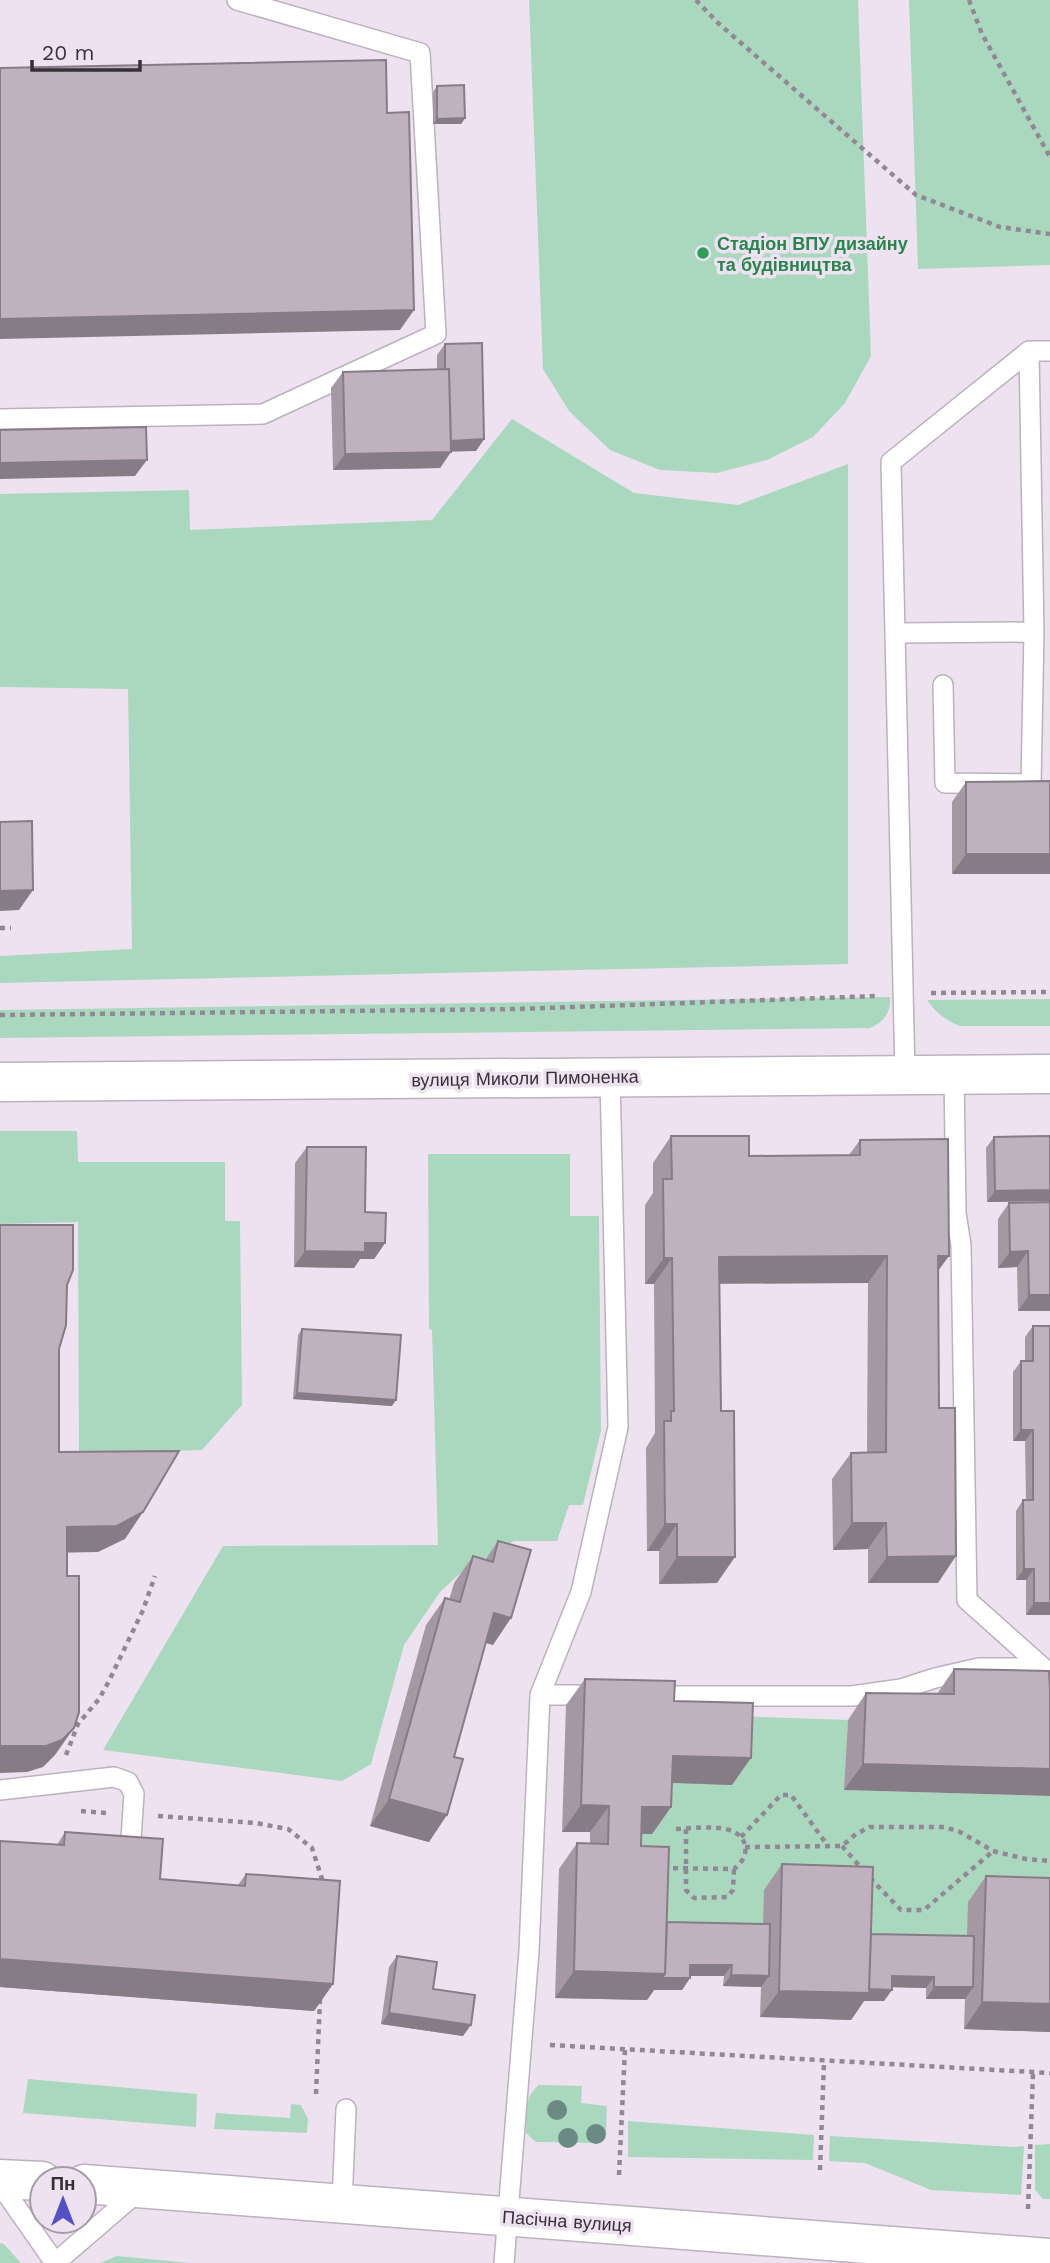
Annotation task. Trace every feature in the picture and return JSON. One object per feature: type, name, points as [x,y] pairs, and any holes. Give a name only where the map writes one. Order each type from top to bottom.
[{"type":"street","name":"вулиця Миколи Пимоненка","points":[[0,1082],[1050,1074]]},
{"type":"street","points":[[0,2181],[28,2181]]},
{"type":"street","name":"Пасічна вулиця","points":[[98,2185],[1050,2258]]},
{"type":"lane","points":[[0,419],[263,414],[436,334],[420,53],[237,0]]},
{"type":"lane","points":[[943,685],[945,783],[1031,784],[1034,632],[1029,351]]},
{"type":"lane","points":[[905,1075],[891,462],[1029,351],[1050,351]]},
{"type":"lane","points":[[895,633],[1034,632]]},
{"type":"lane","points":[[954,1074],[956,1213],[961,1245],[967,1600],[1046,1671]]},
{"type":"lane","points":[[504,2263],[534,1866],[540,1695],[581,1592],[618,1427],[610,1077]]},
{"type":"lane","points":[[540,1695],[852,1696],[901,1689],[979,1668],[1046,1671]]},
{"type":"lane","points":[[0,1790],[114,1777],[128,1782],[134,1794],[130,1854]]},
{"type":"lane","points":[[342,2204],[346,2109]]},
{"type":"lane","points":[[0,2181],[55,2263],[142,2188]]},
{"type":"path","points":[[695,0],[916,195],[1000,227],[1050,234]]},
{"type":"path","points":[[969,0],[982,34],[1050,157]]},
{"type":"path","points":[[0,928],[11,928]]},
{"type":"path","points":[[0,1015],[518,1010],[903,993],[1050,992]]},
{"type":"path","points":[[61,1762],[68,1752],[78,1724],[99,1699],[109,1681],[143,1610],[155,1576]]},
{"type":"path","points":[[741,1837],[781,1796],[791,1796],[828,1846]]},
{"type":"path","points":[[68,1810],[256,1823],[288,1829],[312,1848],[324,1889]]},
{"type":"path","points":[[745,1847],[842,1846],[870,1827],[944,1827],[960,1832],[993,1851],[1050,1862]]},
{"type":"path","points":[[674,1829],[686,1829],[730,1829],[741,1837],[745,1847],[744,1858],[734,1869],[733,1890],[727,1897],[694,1898],[686,1890],[686,1829]]},
{"type":"path","points":[[842,1846],[901,1910],[924,1910],[993,1851]]},
{"type":"path","points":[[660,1868],[734,1869]]},
{"type":"path","points":[[316,2094],[321,1988]]},
{"type":"path","points":[[521,2044],[1050,2073]]},
{"type":"path","points":[[619,2175],[625,2049]]},
{"type":"path","points":[[820,2170],[824,2062]]},
{"type":"path","points":[[1028,2209],[1033,2073]]},
{"type":"green space","name":"Стадіон ВПУ дизайну та будівництва","points":[[529,0],[858,0],[871,356],[845,403],[813,437],[767,460],[717,473],[660,470],[610,450],[569,411],[543,369]]},
{"type":"green space","points":[[909,0],[1050,0],[1050,265],[918,269]]},
{"type":"green space","points":[[512,419],[634,493],[738,505],[848,464],[848,964],[0,983],[0,956],[132,949],[128,689],[0,687],[0,494],[189,490],[190,530],[432,520]]},
{"type":"green space","points":[[890,997],[886,1016],[870,1028],[0,1038],[0,1010]]},
{"type":"green space","points":[[1050,999],[1050,1026],[960,1026],[941,1016],[927,1000]]},
{"type":"green space","points":[[0,1131],[77,1131],[78,1162],[225,1162],[225,1221],[240,1221],[242,1405],[202,1450],[79,1454],[78,1222],[0,1224]]},
{"type":"green space","points":[[428,1154],[570,1154],[570,1216],[599,1216],[601,1431],[583,1505],[569,1505],[557,1541],[514,1541],[464,1570],[440,1592],[404,1645],[371,1764],[342,1781],[103,1750],[223,1546],[438,1545],[432,1330],[429,1329]]},
{"type":"green space","points":[[734,1716],[848,1720],[845,1790],[1050,1796],[1050,1905],[967,1947],[762,1935],[649,1933],[623,1833],[652,1834],[654,1782]]},
{"type":"green space","points":[[28,2079],[197,2094],[196,2127],[23,2113]]},
{"type":"green space","points":[[539,2085],[582,2086],[581,2103],[607,2106],[606,2133],[597,2143],[536,2142],[526,2133],[526,2112],[530,2095]]},
{"type":"green space","points":[[291,2104],[301,2105],[308,2119],[307,2133],[214,2129],[216,2113],[290,2118]]},
{"type":"green space","points":[[628,2121],[814,2135],[813,2160],[628,2157]]},
{"type":"green space","points":[[830,2136],[1024,2146],[1021,2195],[931,2190],[865,2163],[829,2161]]},
{"type":"green space","points":[[1050,2144],[1050,2199],[1043,2199],[1035,2190],[1035,2145]]},
{"type":"green space","points":[[0,2243],[4,2244],[21,2263],[0,2263]]},
{"type":"green space","points":[[117,2256],[191,2263],[100,2263]]},
{"type":"building","points":[[386,60],[387,113],[409,112],[414,310],[0,319],[0,68]]},
{"type":"building","points":[[464,85],[465,118],[437,119],[437,86]]},
{"type":"building","points":[[482,343],[484,439],[451,441],[449,369],[445,369],[445,344]]},
{"type":"building","points":[[449,369],[451,452],[345,454],[343,372]]},
{"type":"building","points":[[146,427],[147,460],[0,463],[0,430]]},
{"type":"building","points":[[1050,781],[1050,854],[966,854],[966,782]]},
{"type":"building","points":[[32,821],[33,890],[0,891],[0,822]]},
{"type":"building","points":[[671,1136],[749,1136],[749,1156],[860,1155],[860,1140],[948,1139],[949,1256],[938,1256],[939,1408],[955,1408],[956,1556],[887,1557],[886,1523],[852,1523],[851,1453],[886,1452],[887,1256],[719,1257],[721,1411],[734,1411],[735,1557],[677,1557],[677,1524],[665,1524],[664,1421],[671,1421],[671,1411],[674,1411],[672,1258],[664,1258],[663,1179],[672,1179]]},
{"type":"building","points":[[1050,1136],[1050,1190],[995,1191],[994,1137]]},
{"type":"building","points":[[307,1147],[366,1147],[365,1212],[386,1213],[385,1243],[365,1243],[365,1252],[305,1251]]},
{"type":"building","points":[[1050,1202],[1050,1295],[1029,1295],[1028,1251],[1010,1252],[1009,1203]]},
{"type":"building","points":[[0,1225],[73,1225],[73,1270],[67,1285],[66,1325],[59,1349],[59,1452],[179,1451],[143,1512],[117,1526],[67,1527],[67,1576],[79,1576],[79,1712],[74,1728],[62,1740],[46,1746],[0,1746]]},
{"type":"building","points":[[1033,1326],[1050,1326],[1050,1603],[1034,1603],[1034,1569],[1024,1569],[1023,1500],[1033,1500],[1033,1430],[1021,1430],[1021,1361],[1033,1361]]},
{"type":"building","points":[[302,1329],[401,1335],[396,1400],[297,1393]]},
{"type":"building","points":[[498,1541],[531,1550],[511,1618],[494,1613],[454,1757],[463,1759],[447,1815],[389,1799],[445,1598],[460,1602],[473,1556],[493,1562]]},
{"type":"building","points":[[954,1669],[1049,1671],[1050,1769],[863,1764],[866,1693],[954,1694]]},
{"type":"building","points":[[585,1679],[675,1681],[674,1701],[753,1703],[751,1758],[673,1756],[671,1807],[642,1807],[641,1846],[669,1847],[665,1974],[574,1971],[577,1843],[608,1844],[609,1806],[581,1805]]},
{"type":"building","points":[[65,1832],[163,1839],[160,1879],[245,1886],[246,1874],[340,1881],[333,1984],[0,1959],[0,1841],[64,1845]]},
{"type":"building","points":[[782,1864],[873,1867],[869,1993],[779,1991]]},
{"type":"building","points":[[986,1876],[1050,1878],[1050,2004],[982,2002]]},
{"type":"building","points":[[667,1922],[770,1924],[769,1976],[731,1975],[732,1965],[690,1965],[690,1978],[662,1978],[665,1974]]},
{"type":"building","points":[[871,1934],[974,1936],[973,1987],[934,1987],[934,1977],[892,1976],[892,1990],[869,1989]]},
{"type":"building","points":[[397,1956],[437,1962],[433,1989],[475,1995],[471,2025],[389,2013]]},
{"type":"place","name":"Стадіон ВПУ дизайну та будівництва","points":[[703,253]]}]
